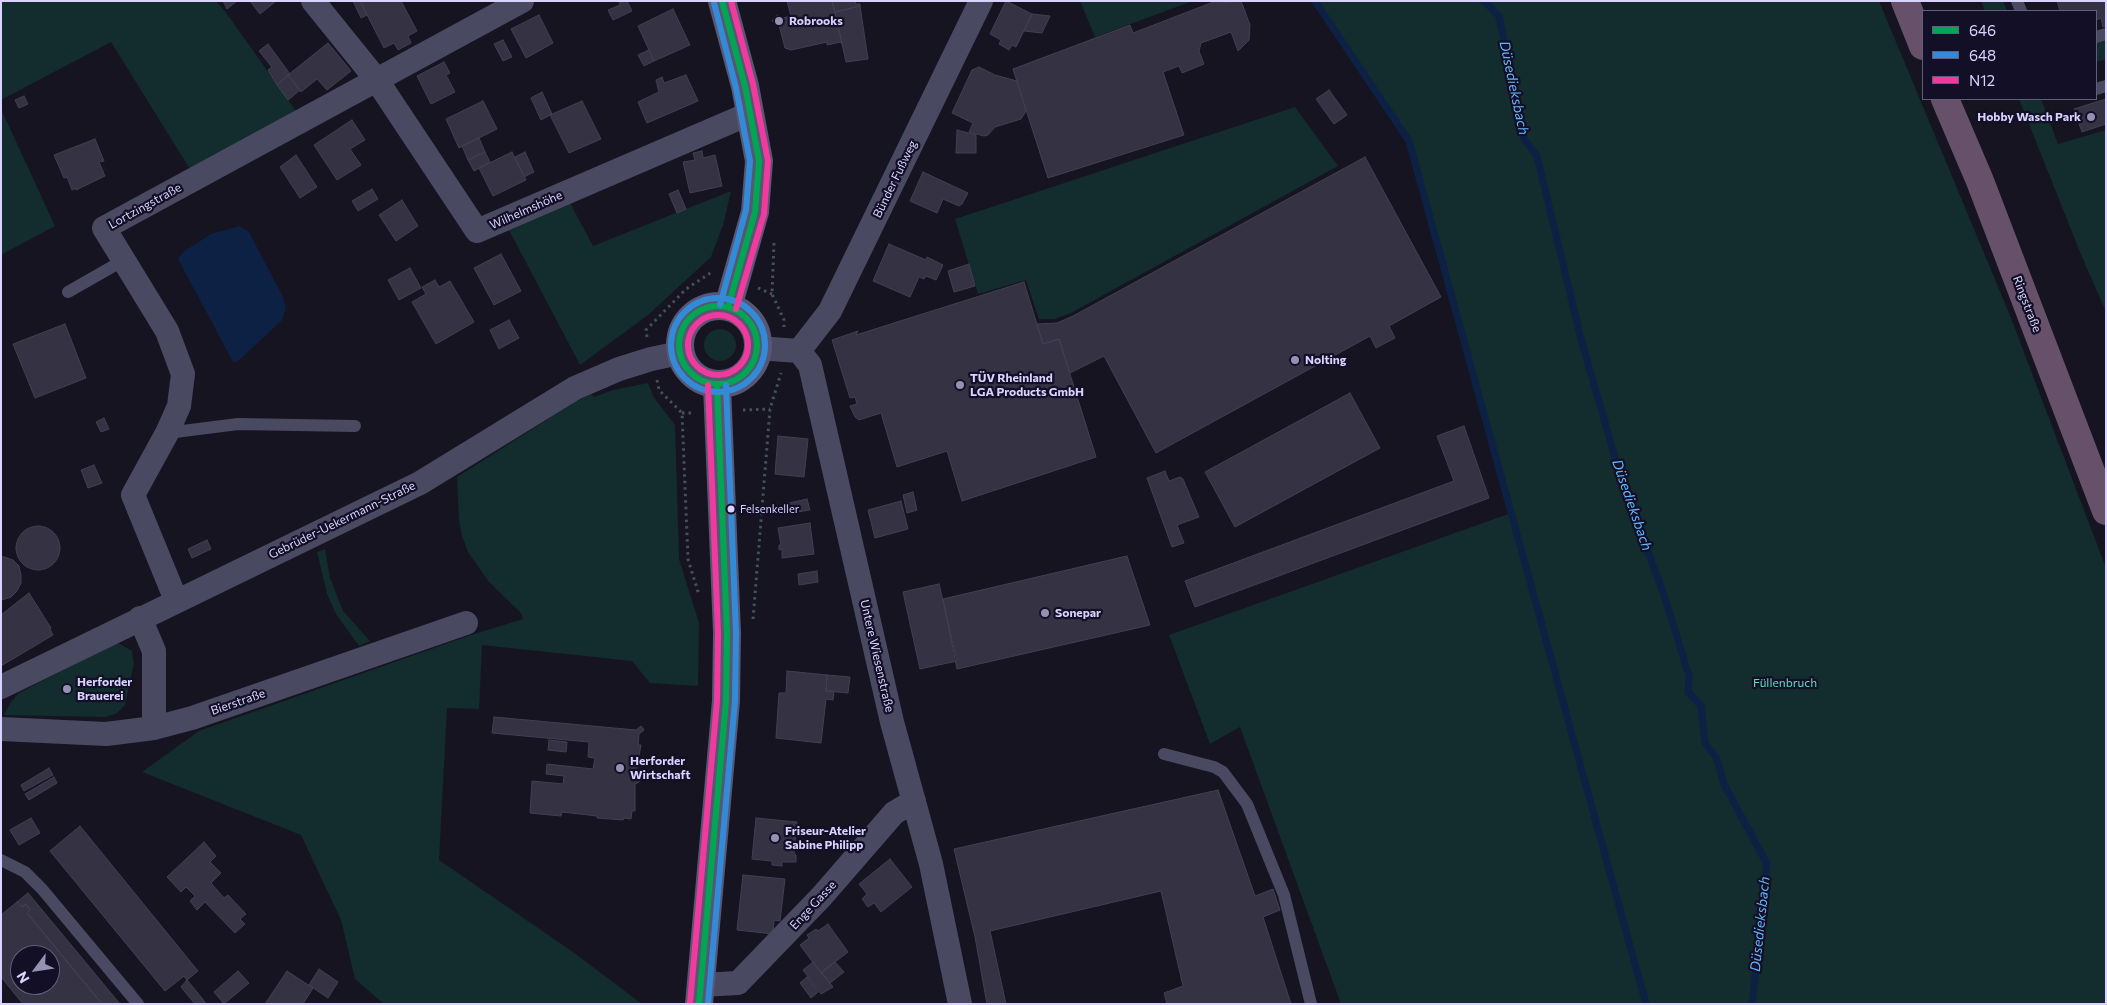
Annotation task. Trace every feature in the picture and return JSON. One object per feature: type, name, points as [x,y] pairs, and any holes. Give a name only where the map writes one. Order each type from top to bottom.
[{"type":"highway","points":[[1905,1],[1922,44]]},
{"type":"highway","name":"Ringstraße","points":[[1945,100],[1980,181],[2106,511]]},
{"type":"main road","points":[[722,1],[751,113],[759,161],[755,212],[728,307]]},
{"type":"main road","points":[[712,307],[728,307],[740,313],[750,322],[756,335],[780,350],[754,363],[744,375],[732,382],[717,384],[700,380],[688,369],[680,354],[680,338],[686,324],[697,312],[712,307]]},
{"type":"main road","points":[[700,994],[726,701],[727,633],[717,384]]},
{"type":"street","name":"Wilhelmshöhe","points":[[313,1],[376,79],[477,231],[751,113]]},
{"type":"street","name":"Lortzingstraße","points":[[176,600],[133,495],[167,434],[179,406],[183,374],[167,331],[104,228],[522,1]]},
{"type":"street","name":"Bünder Fußweg","points":[[780,350],[830,312],[981,1]]},
{"type":"street","name":"Untere Wiesenstraße","points":[[780,350],[810,365],[892,722],[939,898],[960,1004]]},
{"type":"street","name":"Gebrüder-Uekermann-Straße","points":[[1,687],[176,600],[420,483],[575,388],[619,369],[651,359],[680,354]]},
{"type":"street","points":[[140,618],[154,651],[154,728]]},
{"type":"street","name":"Bierstraße","points":[[1,728],[106,734],[154,728],[192,718],[466,623]]},
{"type":"street","name":"Enge Gasse","points":[[700,994],[738,983],[822,896],[894,813],[914,801]]},
{"type":"lane","points":[[68,292],[124,260]]},
{"type":"lane","points":[[167,434],[238,424],[355,426]]},
{"type":"lane","points":[[1164,754],[1214,767],[1223,772],[1247,804],[1284,895],[1311,1004]]},
{"type":"lane","points":[[1,860],[25,872],[42,889],[138,1004]]},
{"type":"path","points":[[699,597],[688,559],[682,413],[659,390],[646,330],[686,289],[709,274]]},
{"type":"path","points":[[770,409],[781,379],[780,350]]},
{"type":"green space","points":[[1,1],[216,1],[298,114],[193,174],[111,42],[1,100]]},
{"type":"green space","points":[[1080,1],[1193,1],[1095,37]]},
{"type":"green space","name":"Füllenbruch","points":[[1312,1],[1879,1],[2009,313],[2106,568],[2106,1004],[1341,1004],[1240,727],[1210,744],[1169,635],[1514,512],[1410,140]]},
{"type":"green space","points":[[1981,1],[2003,1],[2007,10],[1985,10]]},
{"type":"green space","points":[[2106,40],[2106,59],[2097,62],[2097,43]]},
{"type":"green space","points":[[2019,100],[2041,100],[2058,144],[2106,130],[2106,312]]},
{"type":"green space","points":[[1295,107],[1338,166],[1071,313],[1055,319],[1039,319],[1026,280],[978,294],[955,219]]},
{"type":"green space","points":[[1,109],[55,226],[1,255]]},
{"type":"green space","points":[[731,191],[723,225],[711,257],[648,315],[580,365],[509,230],[569,201],[593,246]]},
{"type":"green space","points":[[720,329],[732,333],[736,345],[732,357],[720,361],[708,357],[704,345],[708,333]]},
{"type":"green space","points":[[648,383],[653,396],[675,425],[679,559],[699,623],[698,686],[650,683],[632,661],[482,645],[479,709],[447,708],[439,860],[573,952],[642,1004],[384,1004],[355,979],[341,920],[301,835],[142,772],[199,731],[471,635],[523,619],[521,613],[489,582],[468,552],[459,520],[457,477],[575,402],[591,394],[594,397],[613,390]]},
{"type":"green space","points":[[325,549],[330,578],[343,611],[370,641],[359,646],[336,614],[327,594],[317,552]]},
{"type":"green space","points":[[116,642],[132,651],[134,664],[125,705],[117,713],[106,717],[4,715],[10,703],[19,693]]},
{"type":"water","points":[[240,226],[249,232],[283,297],[286,309],[282,320],[237,362],[233,362],[178,259],[183,252],[211,234]]},
{"type":"building","points":[[223,1],[237,1],[227,9]]},
{"type":"building","points":[[250,1],[276,1],[260,14]]},
{"type":"building","points":[[353,1],[361,1],[367,15],[361,18]]},
{"type":"building","points":[[360,1],[401,1],[417,31],[408,36],[411,43],[398,50],[394,43],[384,48]]},
{"type":"building","points":[[619,1],[627,1],[632,11],[613,20],[608,10],[620,5]]},
{"type":"building","points":[[787,1],[832,1],[843,46],[841,42],[827,45],[827,42],[791,50],[785,48],[779,25],[772,21],[777,15],[783,18],[791,16]]},
{"type":"building","points":[[832,1],[855,1],[860,6],[835,12]]},
{"type":"building","points":[[1006,1],[1032,14],[1016,47],[1012,45],[1009,50],[999,44],[1001,40],[990,34]]},
{"type":"building","points":[[1216,1],[1220,3],[1241,1],[1250,25],[1249,40],[1238,51],[1231,32],[1201,43],[1199,51],[1204,64],[1182,73],[1179,66],[1163,72],[1184,135],[1048,178],[1013,69],[1130,25],[1133,33]]},
{"type":"building","points":[[2057,1],[2106,1],[2106,26],[2103,27],[2101,18],[2097,20],[2097,10],[2060,10]]},
{"type":"building","points":[[860,6],[868,59],[846,62],[835,12]]},
{"type":"building","points":[[673,9],[690,45],[654,61],[638,26]]},
{"type":"building","points":[[1032,14],[1050,16],[1042,33],[1024,31]]},
{"type":"building","points":[[539,15],[553,43],[526,58],[511,29]]},
{"type":"building","points":[[503,40],[512,57],[503,61],[494,44]]},
{"type":"building","points":[[328,43],[351,71],[327,90],[317,79],[301,92],[288,75]]},
{"type":"building","points":[[268,44],[290,74],[277,85],[268,70],[272,67],[259,51]]},
{"type":"building","points":[[649,50],[654,61],[644,66],[638,55]]},
{"type":"building","points":[[444,62],[450,73],[446,75],[455,92],[431,104],[417,76]]},
{"type":"building","points":[[979,67],[995,75],[1017,81],[1026,111],[1021,119],[995,127],[988,135],[984,136],[969,132],[973,123],[952,113],[972,70]]},
{"type":"building","points":[[288,75],[300,90],[288,100],[277,85]]},
{"type":"building","points":[[686,75],[698,101],[647,123],[638,102],[659,92],[656,80],[662,77],[664,83]]},
{"type":"building","points":[[1329,90],[1347,115],[1334,124],[1316,99]]},
{"type":"building","points":[[542,92],[552,114],[541,120],[531,98]]},
{"type":"building","points":[[24,96],[28,104],[19,108],[15,100]]},
{"type":"building","name":"Hobby Wasch Park","points":[[2106,99],[2106,124],[2082,132],[2074,109]]},
{"type":"building","points":[[483,101],[497,129],[459,148],[446,119]]},
{"type":"building","points":[[582,101],[601,139],[569,153],[550,115]]},
{"type":"building","points":[[352,120],[365,140],[350,149],[361,165],[337,180],[314,145]]},
{"type":"building","points":[[957,130],[976,135],[976,153],[956,153]]},
{"type":"building","points":[[479,138],[485,152],[468,160],[462,146]]},
{"type":"building","points":[[95,139],[104,161],[99,162],[105,176],[76,190],[76,188],[72,190],[67,177],[64,178],[54,155]]},
{"type":"building","points":[[702,151],[703,158],[715,155],[722,186],[690,193],[683,162],[695,160],[693,153]]},
{"type":"building","points":[[485,152],[490,162],[474,171],[468,160]]},
{"type":"building","points":[[512,152],[526,180],[493,196],[479,168]]},
{"type":"building","points":[[525,152],[534,172],[524,177],[515,157]]},
{"type":"building","points":[[296,155],[317,187],[300,198],[280,167]]},
{"type":"building","points":[[1365,157],[1441,297],[1389,326],[1395,338],[1376,348],[1370,336],[1156,453],[1104,356],[1070,373],[1059,339],[1043,344],[1037,324],[1057,323],[1073,316]]},
{"type":"building","points":[[923,172],[968,193],[962,204],[959,206],[943,199],[937,213],[910,201]]},
{"type":"building","points":[[372,189],[378,199],[358,211],[352,201]]},
{"type":"building","points":[[678,190],[686,209],[677,213],[669,194]]},
{"type":"building","points":[[402,200],[418,226],[396,241],[379,215]]},
{"type":"building","points":[[889,244],[926,260],[927,257],[943,265],[936,280],[926,276],[924,279],[919,277],[910,297],[873,281]]},
{"type":"building","points":[[501,254],[521,291],[494,305],[474,268]]},
{"type":"building","points":[[969,264],[975,286],[954,292],[948,271]]},
{"type":"building","points":[[410,268],[421,288],[399,300],[388,280]]},
{"type":"building","points":[[435,280],[439,287],[450,281],[474,322],[436,344],[412,302],[426,294],[422,287]]},
{"type":"building","name":"TÜV Rheinland LGA Products GmbH","points":[[1024,282],[1043,344],[1059,339],[1096,457],[962,501],[947,451],[897,467],[881,413],[859,420],[855,417],[850,406],[857,404],[855,397],[850,398],[832,340],[858,331],[856,335]]},
{"type":"building","points":[[509,320],[519,338],[499,349],[490,330]]},
{"type":"building","points":[[65,324],[86,378],[35,398],[13,344]]},
{"type":"building","points":[[1350,393],[1380,448],[1235,527],[1205,472]]},
{"type":"building","points":[[104,418],[109,429],[101,432],[96,422]]},
{"type":"building","points":[[1464,426],[1489,498],[1195,607],[1185,581],[1454,481],[1437,436]]},
{"type":"building","points":[[778,436],[808,439],[804,477],[775,474]]},
{"type":"building","points":[[94,465],[102,483],[88,488],[81,470]]},
{"type":"building","points":[[1165,471],[1169,481],[1180,477],[1183,479],[1199,517],[1177,525],[1184,543],[1172,547],[1147,478]]},
{"type":"building","points":[[913,492],[917,510],[907,513],[903,495]]},
{"type":"building","points":[[807,499],[810,510],[791,513],[789,503]]},
{"type":"building","points":[[901,501],[908,529],[875,538],[868,510]]},
{"type":"building","points":[[810,523],[814,554],[782,558],[782,549],[779,550],[779,545],[781,545],[778,528]]},
{"type":"building","points":[[42,526],[54,532],[59,539],[59,557],[54,564],[47,569],[34,570],[26,567],[19,560],[16,544],[19,536],[26,529]]},
{"type":"building","points":[[207,540],[211,549],[192,558],[188,549]]},
{"type":"building","points":[[1,556],[13,560],[19,566],[21,575],[21,583],[17,591],[11,597],[2,600]]},
{"type":"building","points":[[1127,556],[1150,625],[957,669],[943,599]]},
{"type":"building","points":[[817,571],[818,582],[799,585],[798,574]]},
{"type":"building","points":[[939,584],[957,661],[920,669],[903,592]]},
{"type":"building","points":[[29,593],[51,628],[53,635],[1,666],[1,615]]},
{"type":"building","points":[[787,671],[827,675],[826,691],[834,691],[833,700],[826,699],[821,743],[776,738],[779,693],[786,693]]},
{"type":"building","points":[[827,675],[850,677],[848,693],[826,691]]},
{"type":"building","points":[[494,717],[636,730],[641,726],[644,730],[639,734],[638,745],[641,745],[636,772],[641,777],[639,782],[635,784],[635,811],[632,811],[631,819],[597,818],[597,816],[562,812],[561,816],[530,813],[532,781],[563,784],[564,776],[546,774],[547,764],[593,769],[595,758],[588,757],[589,742],[492,733]]},
{"type":"building","points":[[549,740],[567,742],[566,752],[548,750]]},
{"type":"building","points":[[49,768],[53,775],[24,791],[21,785]]},
{"type":"building","points":[[54,777],[57,783],[29,800],[25,794]]},
{"type":"building","points":[[1218,790],[1255,896],[1273,889],[1280,910],[1263,917],[1291,1004],[1167,1004],[1164,993],[1183,986],[1161,891],[990,931],[1006,1004],[987,1004],[975,937],[954,849]]},
{"type":"building","points":[[31,818],[40,833],[19,845],[10,830]]},
{"type":"building","name":"Friseur-Atelier Sabine Philipp","points":[[756,818],[797,822],[794,854],[796,855],[796,862],[782,862],[782,866],[772,865],[772,861],[752,859]]},
{"type":"building","points":[[80,826],[198,971],[187,980],[184,976],[165,991],[50,851]]},
{"type":"building","points":[[204,842],[216,856],[210,862],[221,873],[211,883],[224,898],[228,895],[246,914],[240,919],[245,924],[235,933],[205,902],[197,910],[190,901],[195,896],[186,887],[181,892],[167,877]]},
{"type":"building","points":[[890,859],[912,887],[881,912],[874,903],[868,907],[862,899],[867,894],[859,884]]},
{"type":"building","points":[[743,875],[785,879],[780,921],[774,920],[773,934],[737,930]]},
{"type":"building","points":[[28,893],[120,1004],[102,1004],[60,953],[60,945],[53,945],[27,913],[30,910],[26,904],[22,907],[17,902]]},
{"type":"building","points":[[17,902],[22,907],[26,904],[30,910],[27,913],[53,945],[10,945],[10,988],[1,977],[1,915]]},
{"type":"building","points":[[828,924],[848,952],[821,973],[800,945],[809,938],[807,935],[816,929],[818,931]]},
{"type":"building","points":[[60,953],[102,1004],[23,1004],[16,995],[60,995]]},
{"type":"building","points":[[813,962],[833,987],[821,994],[803,970]]},
{"type":"building","points":[[835,962],[844,972],[830,983],[821,972]]},
{"type":"building","points":[[319,969],[338,982],[328,998],[309,985]]},
{"type":"building","points":[[238,971],[249,983],[224,1004],[214,992]]},
{"type":"building","points":[[287,971],[313,988],[303,1004],[265,1004]]},
{"type":"building","points":[[807,977],[818,992],[811,998],[800,983]]},
{"type":"building","points":[[187,980],[205,1002],[204,1004],[195,1004],[181,987]]},
{"type":"waterway","points":[[1315,1],[1409,141],[1646,1004]]},
{"type":"waterway","name":"Düsedieksbach","points":[[1484,1],[1499,16],[1524,139],[1537,156],[1582,343],[1624,488],[1664,595],[1689,676],[1688,692],[1701,706],[1705,743],[1717,759],[1724,784],[1767,864],[1752,1004]]},
{"type":"transit line","name":"646","points":[[722,1],[745,86],[759,161],[755,212],[728,307]]},
{"type":"transit line","name":"N12","points":[[731,1],[753,84],[768,161],[764,214],[736,309]]},
{"type":"transit line","name":"648","points":[[714,3],[736,88],[750,161],[746,210],[720,305]]},
{"type":"transit line","name":"648","points":[[709,298],[727,298],[752,311],[762,327],[765,345],[762,363],[752,379],[727,392],[709,392],[684,379],[671,354],[671,336],[684,311],[709,298]]},
{"type":"transit line","name":"646","points":[[718,306],[733,309],[745,318],[754,330],[757,345],[754,360],[745,372],[733,381],[718,384],[703,381],[691,372],[682,360],[679,345],[682,330],[691,318],[703,309],[718,306]]},
{"type":"transit line","name":"N12","points":[[718,315],[735,320],[743,328],[748,345],[743,362],[735,370],[718,375],[701,370],[693,362],[688,345],[693,328],[701,320],[718,315]]},
{"type":"transit line","name":"N12","points":[[690,1003],[717,701],[718,633],[708,385]]},
{"type":"transit line","name":"646","points":[[699,1004],[726,701],[727,633],[717,385]]},
{"type":"transit line","name":"648","points":[[708,1004],[735,701],[736,633],[726,385]]},
{"type":"place","name":"Robrooks","points":[[779,21]]},
{"type":"place","name":"Hobby Wasch Park","points":[[2091,117]]},
{"type":"place","name":"Nolting","points":[[1295,360]]},
{"type":"place","name":"TÜV Rheinland LGA Products GmbH","points":[[960,385]]},
{"type":"place","name":"Felsenkeller","points":[[731,509]]},
{"type":"place","name":"Sonepar","points":[[1045,613]]},
{"type":"place","name":"Herforder Brauerei","points":[[67,689]]},
{"type":"place","name":"Herforder Wirtschaft","points":[[620,768]]},
{"type":"place","name":"Friseur-Atelier Sabine Philipp","points":[[775,838]]}]
